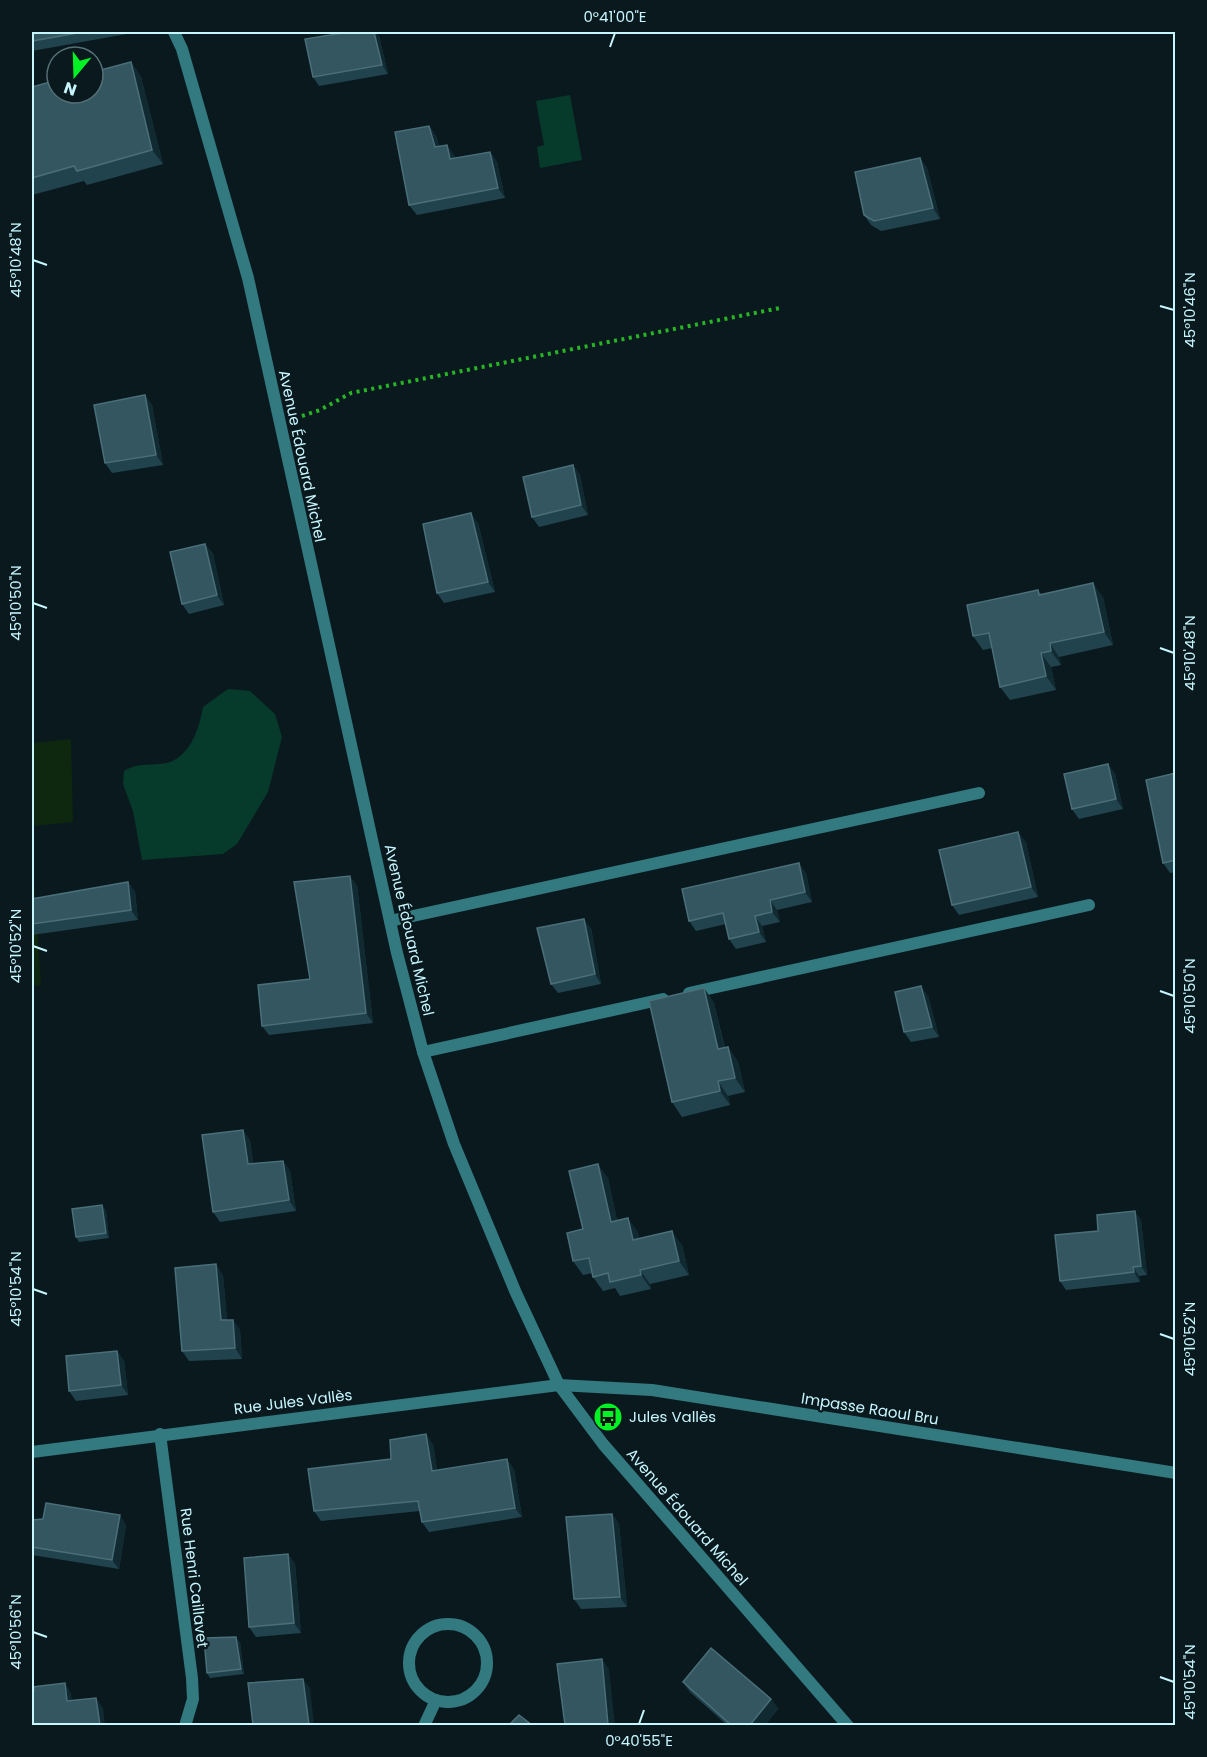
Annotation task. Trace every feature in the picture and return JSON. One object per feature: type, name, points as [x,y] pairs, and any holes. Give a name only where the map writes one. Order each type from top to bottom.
[{"type":"street","name":"Avenue Édouard Michel","points":[[174,32],[182,49],[248,278],[390,921],[423,1052],[459,1155],[516,1293],[559,1384],[603,1444],[848,1725]]},
{"type":"street","points":[[390,921],[979,793]]},
{"type":"street","points":[[423,1052],[1089,905]]},
{"type":"street","name":"Rue Jules Vallès","points":[[32,1452],[559,1384]]},
{"type":"street","name":"Impasse Raoul Bru","points":[[559,1384],[652,1390],[1176,1473]]},
{"type":"street","name":"Rue Henri Caillavet","points":[[160,1434],[192,1678],[193,1699],[185,1725]]},
{"type":"street","points":[[438,1625],[462,1626],[474,1634],[482,1644],[487,1656],[487,1670],[474,1693],[463,1700],[450,1702],[436,1700],[425,1695],[416,1686],[409,1662],[411,1650],[417,1639],[438,1625]]},
{"type":"street","points":[[424,1725],[436,1700]]},
{"type":"path","points":[[280,423],[320,410],[351,393],[780,308]]},
{"type":"shaded area","points":[[570,95],[582,160],[540,168],[537,147],[544,145],[536,101]]},
{"type":"shaded area","points":[[228,689],[250,691],[275,714],[282,737],[268,792],[237,844],[223,854],[142,860],[133,811],[123,784],[124,771],[136,766],[170,762],[178,758],[193,739],[203,707]]},
{"type":"shaded area","points":[[71,739],[73,822],[32,826],[32,743]]},
{"type":"shaded area","points":[[32,853],[41,985],[32,986]]},
{"type":"building","points":[[32,32],[83,32],[32,41]]},
{"type":"building","points":[[349,32],[374,32],[382,65],[313,77],[305,39]]},
{"type":"building","points":[[131,62],[152,150],[77,171],[74,166],[32,178],[32,87],[45,83],[45,105],[105,105],[105,69]]},
{"type":"building","points":[[429,126],[435,147],[447,145],[450,159],[490,152],[498,188],[409,205],[395,132]]},
{"type":"building","points":[[920,158],[933,208],[874,221],[864,215],[855,172]]},
{"type":"building","points":[[145,395],[156,455],[105,463],[94,405]]},
{"type":"building","points":[[573,465],[581,505],[532,517],[523,477]]},
{"type":"building","points":[[471,513],[488,582],[437,593],[423,524]]},
{"type":"building","points":[[205,544],[217,595],[182,604],[170,552]]},
{"type":"building","points":[[1093,583],[1104,632],[1050,643],[1051,651],[1041,653],[1046,676],[1000,687],[989,633],[973,636],[967,605],[1038,590],[1039,595]]},
{"type":"building","points":[[1108,764],[1116,799],[1072,809],[1064,774]]},
{"type":"building","points":[[1176,773],[1176,860],[1163,863],[1146,780]]},
{"type":"building","points":[[1018,832],[1031,887],[952,905],[939,850]]},
{"type":"building","points":[[799,863],[805,892],[770,900],[772,912],[755,916],[759,932],[729,939],[723,913],[689,921],[682,889]]},
{"type":"building","points":[[350,876],[366,1013],[262,1026],[258,985],[310,979],[294,882]]},
{"type":"building","points":[[128,882],[131,910],[32,924],[32,899]]},
{"type":"building","points":[[584,919],[595,974],[551,984],[537,928]]},
{"type":"building","points":[[921,986],[932,1027],[904,1032],[895,992]]},
{"type":"building","points":[[704,988],[718,1049],[728,1047],[735,1078],[718,1081],[720,1091],[672,1102],[649,1001]]},
{"type":"building","points":[[243,1130],[248,1164],[283,1161],[289,1200],[213,1212],[202,1135]]},
{"type":"building","points":[[598,1164],[611,1222],[628,1218],[633,1240],[672,1231],[679,1261],[640,1270],[641,1275],[610,1282],[608,1273],[593,1277],[589,1258],[573,1261],[567,1233],[583,1229],[569,1171]]},
{"type":"building","points":[[102,1205],[106,1233],[76,1237],[72,1209]]},
{"type":"building","points":[[1135,1211],[1141,1266],[1133,1267],[1134,1272],[1060,1281],[1055,1235],[1098,1231],[1097,1215]]},
{"type":"building","points":[[216,1264],[221,1320],[233,1320],[235,1348],[182,1351],[175,1268]]},
{"type":"building","points":[[117,1351],[121,1385],[69,1391],[66,1356]]},
{"type":"building","points":[[426,1434],[432,1471],[507,1459],[515,1508],[422,1522],[418,1501],[314,1511],[308,1469],[391,1459],[390,1440]]},
{"type":"building","points":[[46,1503],[120,1515],[112,1560],[32,1547],[32,1520],[43,1519]]},
{"type":"building","points":[[612,1514],[620,1597],[574,1599],[566,1517]]},
{"type":"building","points":[[288,1554],[294,1623],[249,1627],[244,1558]]},
{"type":"building","points":[[236,1637],[241,1669],[207,1673],[204,1638]]},
{"type":"building","points":[[711,1648],[771,1699],[750,1725],[731,1725],[683,1682]]},
{"type":"building","points":[[602,1659],[608,1725],[565,1725],[557,1664]]},
{"type":"building","points":[[303,1679],[309,1725],[253,1725],[248,1683]]},
{"type":"building","points":[[65,1683],[67,1701],[96,1698],[100,1725],[32,1725],[33,1687]]},
{"type":"building","points":[[519,1715],[532,1725],[509,1725]]},
{"type":"place","name":"Jules Vallès","points":[[608,1417]]}]
